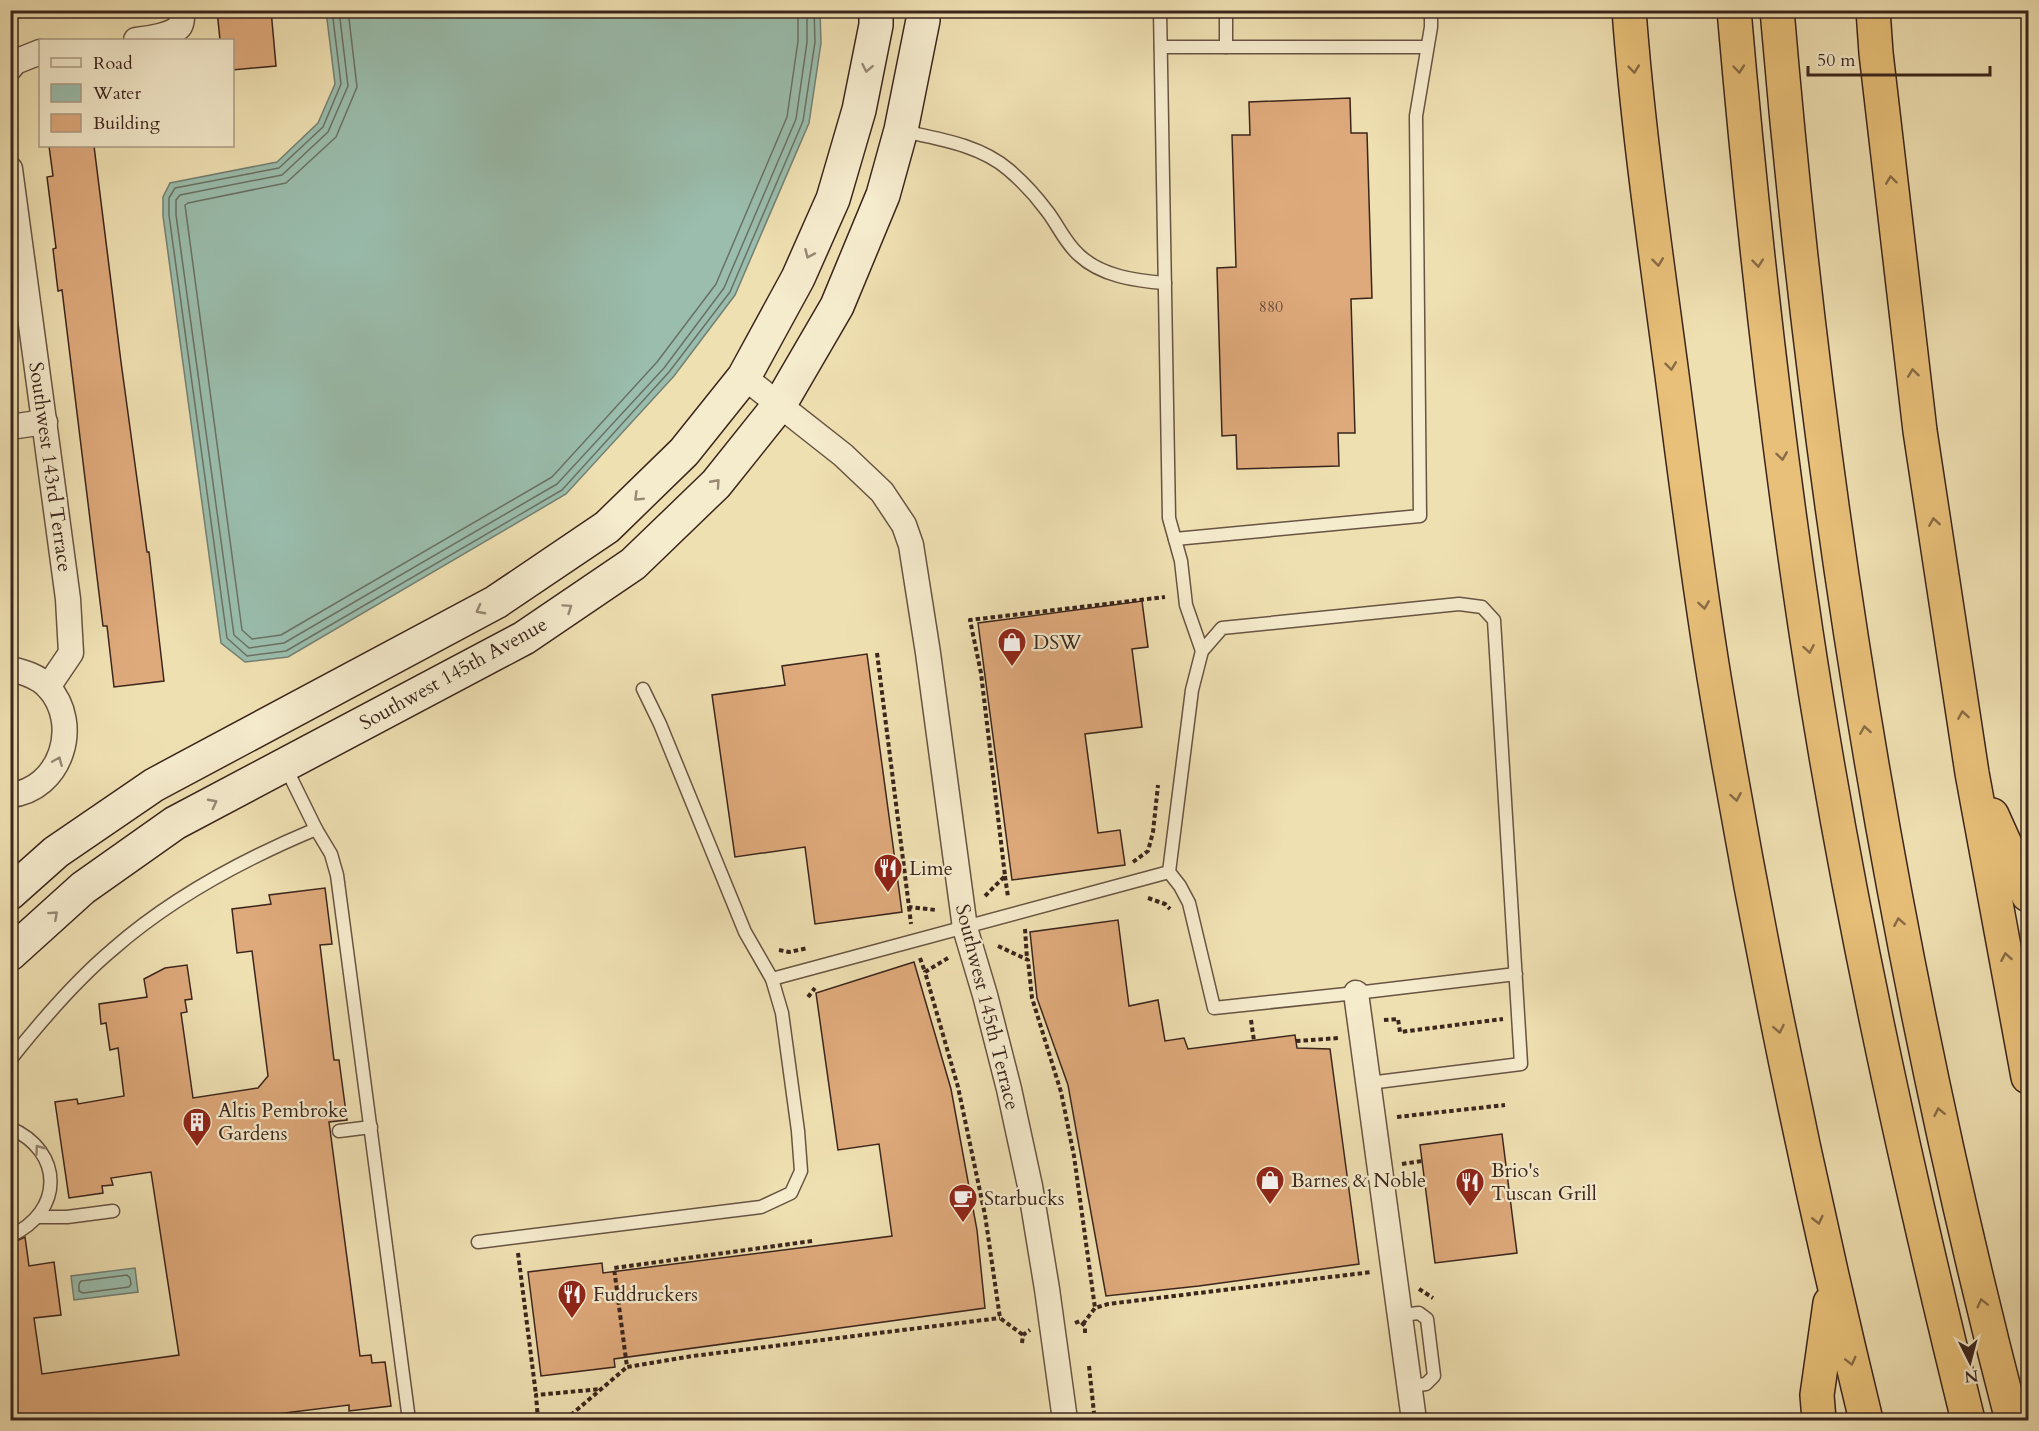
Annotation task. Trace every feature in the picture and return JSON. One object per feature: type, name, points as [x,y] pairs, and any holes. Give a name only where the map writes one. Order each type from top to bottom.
[{"type":"highway","points":[[1629,10],[1633,66],[1668,343],[1717,695],[1800,1139],[1866,1420]]},
{"type":"highway","points":[[1734,10],[1762,301],[1810,657],[1858,931],[1890,1086],[1968,1420]]},
{"type":"highway","points":[[1776,10],[1790,162],[1822,444],[1869,756],[1901,933],[1934,1090],[1969,1248],[2012,1420]]},
{"type":"highway","points":[[1873,10],[1920,432],[1972,773],[2028,1077]]},
{"type":"highway","points":[[1972,773],[2028,895]]},
{"type":"highway","points":[[1819,1420],[1817,1395],[1833,1283]]},
{"type":"street","points":[[10,893],[56,852],[154,785],[496,602],[607,527],[684,452],[744,377],[798,278],[833,199],[859,110],[876,25],[876,10]]},
{"type":"street","name":"Southwest 145th Avenue","points":[[10,954],[83,888],[175,823],[524,638],[633,564],[716,484],[780,404],[837,306],[883,195],[901,130],[923,20],[923,10]]},
{"type":"street","points":[[151,39],[179,20]]},
{"type":"street","points":[[10,68],[15,62],[39,52]]},
{"type":"street","name":"Southwest 143rd Terrace","points":[[10,169],[68,599],[70,653],[48,687]]},
{"type":"street","name":"Southwest 145th Terrace","points":[[744,377],[843,455],[882,492],[904,525],[911,545],[965,928],[1009,1089],[1030,1186],[1065,1420]]},
{"type":"street","points":[[10,427],[45,422]]},
{"type":"street","points":[[10,669],[31,674],[48,687],[60,705],[65,723],[64,746],[54,771],[31,790],[10,795]]},
{"type":"street","points":[[1356,993],[1414,1420]]},
{"type":"lane","points":[[1160,10],[1169,518],[1181,561],[1186,606],[1202,651]]},
{"type":"lane","points":[[1226,10],[1226,47]]},
{"type":"lane","points":[[1175,539],[1419,516],[1416,116],[1431,27],[1431,10]]},
{"type":"lane","points":[[1161,47],[1427,47]]},
{"type":"lane","points":[[901,130],[959,144],[980,152],[1008,169],[1047,211],[1079,256],[1096,267],[1116,276],[1165,283]]},
{"type":"lane","points":[[1368,1083],[1521,1064],[1516,974],[1494,620],[1482,607],[1459,604],[1222,628],[1202,651],[1192,690],[1169,872],[1189,903],[1214,1008],[1516,974]]},
{"type":"lane","points":[[478,1242],[761,1207],[791,1193],[801,1171],[782,1013],[772,979],[745,932],[660,724],[643,689]]},
{"type":"lane","points":[[285,765],[316,829],[331,854],[337,875],[409,1420]]},
{"type":"lane","points":[[10,1060],[43,1019],[112,949],[182,897],[291,839],[316,829]]},
{"type":"lane","points":[[772,979],[1169,872]]},
{"type":"lane","points":[[339,1131],[371,1127]]},
{"type":"lane","points":[[10,1128],[26,1134],[40,1147],[48,1164],[51,1182],[48,1201],[39,1217],[25,1230],[10,1236]]},
{"type":"lane","points":[[39,1217],[68,1217],[113,1210]]},
{"type":"path","points":[[1017,894],[1007,897],[981,673],[970,620],[1164,597]]},
{"type":"path","points":[[877,653],[911,925]]},
{"type":"path","points":[[1131,864],[1148,851],[1154,832],[1158,784]]},
{"type":"path","points":[[985,897],[1005,876]]},
{"type":"path","points":[[1140,898],[1151,898],[1165,904],[1173,911]]},
{"type":"path","points":[[909,907],[936,910]]},
{"type":"path","points":[[1034,926],[1023,930],[1032,998],[1061,1092],[1074,1156],[1095,1308]]},
{"type":"path","points":[[998,946],[1028,960]]},
{"type":"path","points":[[948,958],[925,972],[958,1087],[985,1215],[1000,1318]]},
{"type":"path","points":[[1382,1020],[1398,1019],[1400,1032],[1518,1017]]},
{"type":"path","points":[[1393,1126],[1397,1116],[1505,1105]]},
{"type":"path","points":[[1398,1164],[1422,1161]]},
{"type":"path","points":[[516,1237],[538,1420]]},
{"type":"path","points":[[627,1367],[614,1268],[812,1241]]},
{"type":"path","points":[[1083,1324],[1095,1308],[1108,1304],[1378,1271]]},
{"type":"path","points":[[565,1420],[627,1367],[693,1356],[1000,1318],[1023,1335]]},
{"type":"path","points":[[1071,1325],[1080,1321],[1085,1326],[1085,1333]]},
{"type":"path","points":[[1022,1343],[1023,1335],[1030,1330]]},
{"type":"path","points":[[1089,1366],[1094,1413]]},
{"type":"path","points":[[536,1395],[601,1389]]},
{"type":"water","points":[[326,11],[820,11],[821,43],[809,123],[735,295],[674,376],[566,494],[288,657],[245,662],[221,643],[163,216],[163,197],[170,183],[277,162],[318,123],[335,84]]},
{"type":"water","points":[[135,1268],[138,1292],[74,1300],[71,1276]]},
{"type":"building","points":[[217,10],[271,10],[276,66],[234,70],[234,39],[220,39]]},
{"type":"building","points":[[1350,98],[1351,133],[1367,133],[1372,298],[1351,299],[1355,433],[1338,433],[1339,466],[1237,469],[1236,435],[1222,436],[1217,268],[1236,267],[1232,135],[1250,135],[1249,102]]},
{"type":"building","points":[[49,147],[94,147],[121,362],[147,552],[149,552],[164,681],[114,687],[107,626],[103,626],[62,290],[58,291],[53,249],[56,248],[47,177],[53,176]]},
{"type":"building","points":[[1142,601],[1148,647],[1132,649],[1142,727],[1085,734],[1098,833],[1120,830],[1125,865],[1012,880],[978,623]]},
{"type":"building","points":[[867,654],[902,912],[815,924],[805,847],[735,857],[712,695],[785,685],[782,666]]},
{"type":"building","name":"Altis Pembroke Gardens","points":[[325,888],[332,944],[320,945],[334,1060],[339,1060],[347,1120],[329,1122],[360,1356],[371,1355],[372,1363],[385,1362],[391,1406],[349,1411],[349,1405],[228,1420],[10,1420],[10,1244],[25,1237],[29,1266],[54,1262],[61,1315],[34,1318],[42,1374],[179,1355],[151,1172],[111,1178],[113,1185],[102,1186],[103,1193],[69,1198],[55,1102],[77,1099],[78,1104],[124,1096],[118,1048],[110,1050],[106,1023],[101,1024],[99,1004],[147,997],[144,979],[165,968],[187,965],[192,999],[185,1000],[187,1012],[181,1013],[193,1098],[258,1088],[268,1076],[252,951],[237,953],[232,909],[271,904],[269,895]]},
{"type":"building","points":[[1118,920],[1129,1006],[1158,1000],[1165,1041],[1184,1038],[1188,1049],[1295,1035],[1297,1048],[1330,1049],[1359,1264],[1106,1296],[1068,1085],[1037,998],[1030,932]]},
{"type":"building","points":[[914,962],[951,1089],[977,1230],[985,1308],[614,1359],[615,1367],[541,1376],[528,1272],[602,1263],[603,1273],[892,1236],[879,1144],[838,1150],[816,993]]},
{"type":"building","name":"Brio's Tuscan Grill","points":[[1502,1134],[1517,1253],[1435,1263],[1420,1145]]},
{"type":"place","name":"DSW","points":[[1012,668]]},
{"type":"place","name":"Lime","points":[[888,894]]},
{"type":"place","name":"Altis Pembroke Gardens","points":[[197,1148]]},
{"type":"place","name":"Barnes & Noble","points":[[1270,1206]]},
{"type":"place","name":"Brio's Tuscan Grill","points":[[1470,1208]]},
{"type":"place","name":"Starbucks","points":[[963,1224]]},
{"type":"place","name":"Fuddruckers","points":[[572,1320]]}]
